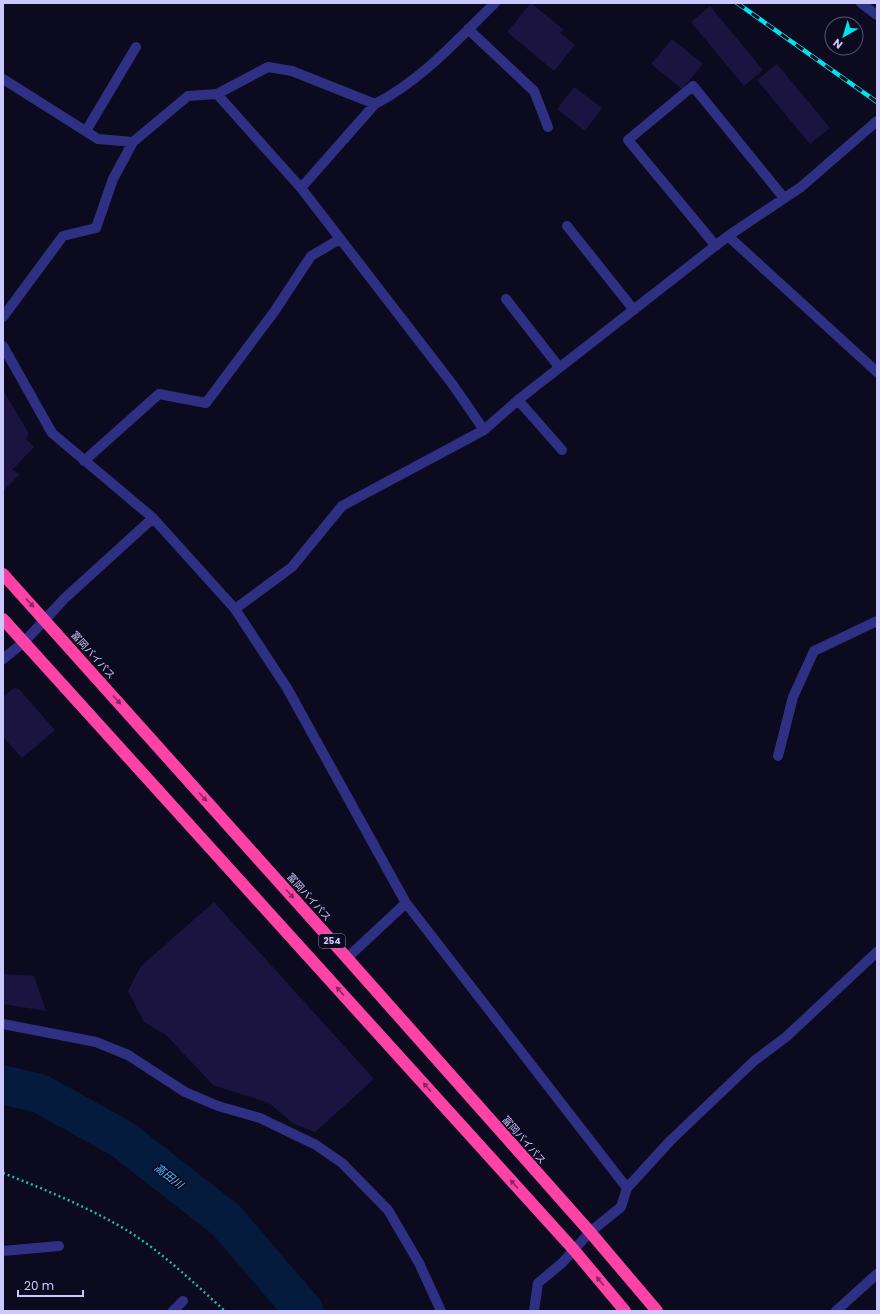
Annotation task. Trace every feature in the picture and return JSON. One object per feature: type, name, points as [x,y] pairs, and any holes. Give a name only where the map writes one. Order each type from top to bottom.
[{"type":"highway","name":"富岡バイパス","points":[[3,574],[45,619],[347,958],[590,1232],[657,1311]]},
{"type":"highway","name":"254","points":[[3,619],[574,1250],[625,1311]]},
{"type":"street","points":[[301,188],[375,104],[389,97],[423,72],[495,3]]},
{"type":"street","points":[[861,3],[877,15]]},
{"type":"street","points":[[468,29],[534,91],[548,127]]},
{"type":"street","points":[[86,131],[136,47]]},
{"type":"street","points":[[3,317],[63,236],[96,228],[113,179],[132,142],[188,96],[217,94],[268,67],[292,71],[375,104]]},
{"type":"street","points":[[3,79],[98,139],[132,142]]},
{"type":"street","points":[[716,246],[628,140],[693,86],[784,198]]},
{"type":"street","points":[[217,94],[301,188],[453,385],[484,430]]},
{"type":"street","points":[[235,609],[292,567],[342,506],[484,430],[559,367],[728,236],[801,187],[877,121]]},
{"type":"street","points":[[567,226],[634,310]]},
{"type":"street","points":[[728,236],[877,372]]},
{"type":"street","points":[[84,461],[160,394],[206,402],[274,312],[311,256],[340,239]]},
{"type":"street","points":[[506,299],[559,367]]},
{"type":"street","points":[[3,346],[52,434],[153,518],[235,609],[287,688],[406,903],[627,1188]]},
{"type":"street","points":[[518,400],[562,450]]},
{"type":"street","points":[[3,659],[24,642],[65,598],[153,518]]},
{"type":"street","points":[[778,756],[793,697],[814,651],[877,621]]},
{"type":"street","points":[[347,958],[406,903]]},
{"type":"street","points":[[534,1311],[538,1283],[574,1250],[590,1232],[621,1207],[627,1188],[670,1141],[754,1061],[786,1037],[877,952]]},
{"type":"street","points":[[3,1024],[96,1042],[128,1055],[184,1092],[218,1106],[260,1118],[316,1145],[342,1163],[388,1210],[419,1263],[441,1311]]},
{"type":"street","points":[[3,1251],[59,1246]]},
{"type":"street","points":[[836,1311],[877,1274]]},
{"type":"street","points":[[173,1311],[183,1302]]},
{"type":"path","points":[[3,1173],[61,1195],[129,1232],[180,1271],[225,1311]]},
{"type":"building","points":[[531,3],[564,30],[560,33],[575,45],[554,71],[507,32]]},
{"type":"building","points":[[710,6],[763,70],[744,86],[691,22]]},
{"type":"building","points":[[672,39],[703,64],[682,89],[651,64]]},
{"type":"building","points":[[777,64],[830,128],[810,144],[757,80]]},
{"type":"building","points":[[574,87],[602,108],[585,131],[557,109]]},
{"type":"building","points":[[3,390],[29,434],[26,439],[34,447],[12,470],[20,474],[3,491]]},
{"type":"building","points":[[14,688],[19,689],[55,730],[22,758],[3,737],[3,697]]},
{"type":"building","points":[[214,902],[374,1079],[315,1132],[294,1124],[269,1103],[213,1085],[166,1035],[144,1022],[128,991],[141,966]]},
{"type":"building","points":[[3,974],[34,976],[46,1011],[3,1004]]},
{"type":"waterway","name":"高田川","points":[[3,1085],[39,1093],[122,1139],[226,1220],[304,1311]]},
{"type":"railway","points":[[737,3],[877,102]]}]
